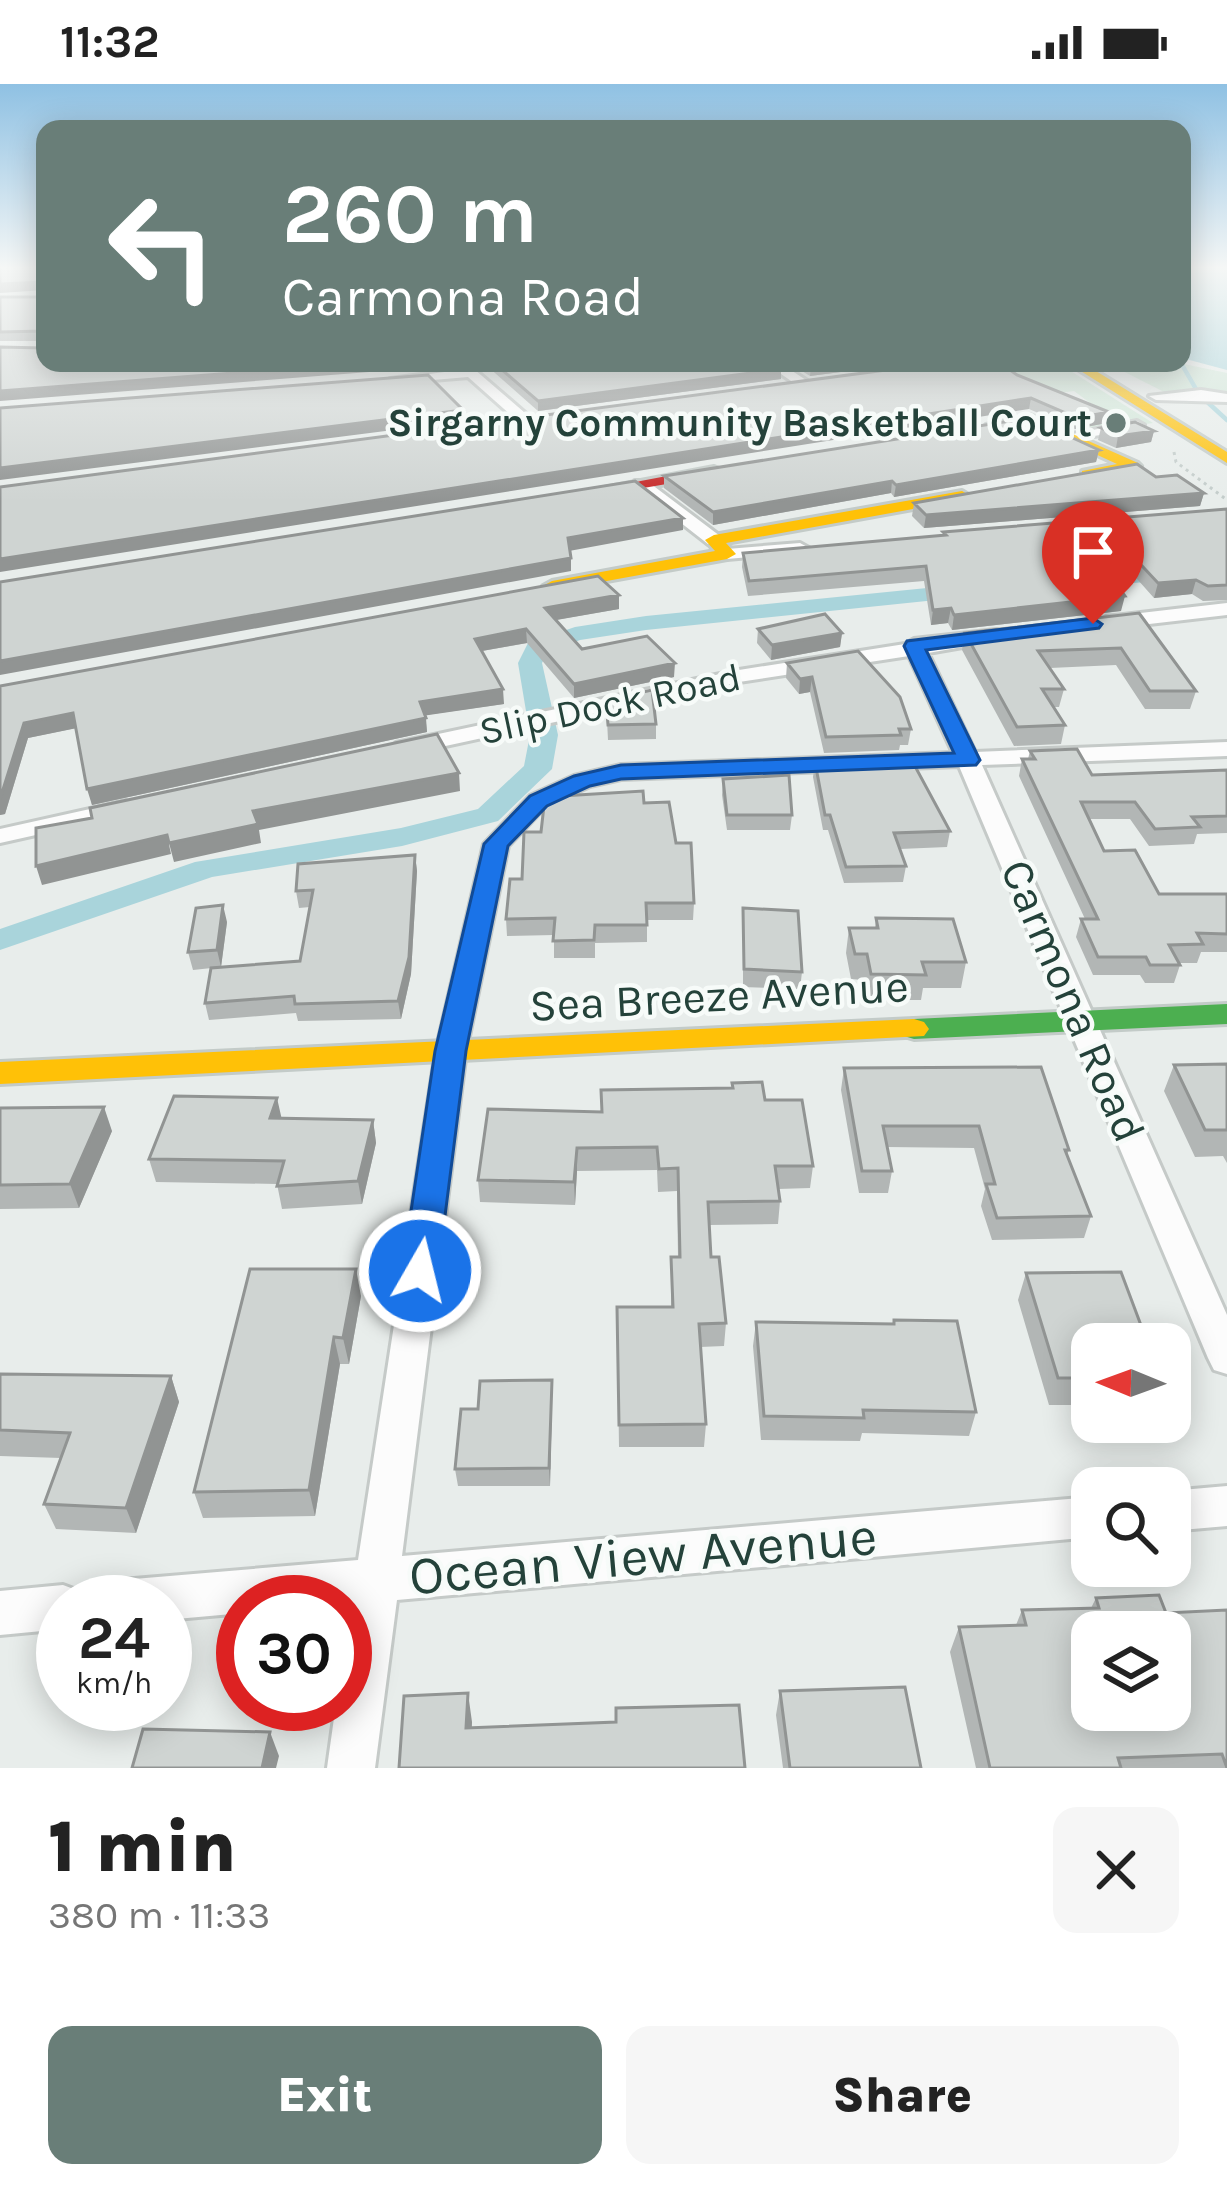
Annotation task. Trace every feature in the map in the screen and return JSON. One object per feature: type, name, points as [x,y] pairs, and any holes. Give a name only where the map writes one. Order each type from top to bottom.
[{"type":"main road","points":[[1089,372],[1227,458]]},
{"type":"main road","points":[[1113,372],[1227,438]]},
{"type":"main road","points":[[962,430],[1030,419],[1133,466],[1063,478]]},
{"type":"main road","points":[[572,495],[733,469]]},
{"type":"main road","points":[[516,593],[993,490]]},
{"type":"main road","name":"Sea Breeze Avenue","points":[[0,1073],[1227,1014]]},
{"type":"street","points":[[376,381],[438,372]]},
{"type":"street","points":[[470,372],[526,422]]},
{"type":"street","points":[[786,372],[805,384]]},
{"type":"street","points":[[782,388],[826,382]]},
{"type":"street","points":[[1156,396],[1227,398]]},
{"type":"street","points":[[504,425],[550,419]]},
{"type":"street","points":[[1070,436],[1137,424]]},
{"type":"street","points":[[641,484],[720,547],[821,546]]},
{"type":"street","points":[[1093,624],[1227,609]]},
{"type":"street","name":"Slip Dock Road","points":[[370,755],[914,646],[1026,632]]},
{"type":"street","name":"Carmona Road","points":[[914,646],[1227,1358]]},
{"type":"street","points":[[351,1768],[451,1051],[496,844],[538,801],[582,781],[621,772],[1227,748]]},
{"type":"street","points":[[0,836],[162,800]]},
{"type":"street","points":[[1191,1509],[1227,1506]]},
{"type":"street","name":"Ocean View Avenue","points":[[192,1596],[1071,1519]]},
{"type":"street","points":[[0,1613],[36,1610]]},
{"type":"path","points":[[1198,439],[1173,452],[1175,460],[1227,500]]},
{"type":"green space","points":[[1191,366],[1227,373],[1227,396],[1166,393],[1125,372],[1191,372]]},
{"type":"green space","points":[[1002,372],[1072,372],[1153,423],[1095,431],[1080,424],[1128,415],[1109,417],[1074,391],[1051,394]]},
{"type":"water","points":[[1191,345],[1227,345],[1227,370],[1191,360]]},
{"type":"building","points":[[0,347],[36,348],[36,372],[245,372],[0,391]]},
{"type":"building","points":[[504,372],[758,372],[538,401]]},
{"type":"building","points":[[871,372],[1013,372],[1109,412],[1077,418],[1031,398],[0,559],[0,487]]},
{"type":"building","points":[[428,375],[463,410],[0,468],[0,408]]},
{"type":"building","points":[[1029,418],[1099,450],[713,512],[664,476]]},
{"type":"building","points":[[1135,422],[1154,431],[1118,436],[1101,428]]},
{"type":"building","points":[[1137,464],[1156,477],[1177,475],[1204,493],[926,515],[914,503]]},
{"type":"building","points":[[635,481],[683,518],[568,538],[571,558],[0,661],[0,582]]},
{"type":"building","points":[[1227,509],[1227,585],[1208,586],[1196,580],[1158,583],[1116,538],[1095,554],[1125,596],[954,615],[951,608],[933,610],[926,566],[749,581],[743,553],[946,535],[943,532]]},
{"type":"building","points":[[598,576],[619,595],[545,608],[582,649],[647,636],[675,663],[574,684],[526,629],[475,639],[503,689],[420,702],[426,718],[87,789],[73,713],[24,723],[0,799],[0,686]]},
{"type":"building","points":[[1139,613],[1196,691],[1150,691],[1121,648],[1038,651],[1064,689],[1042,689],[1065,725],[1017,727],[965,633]]},
{"type":"building","points":[[825,614],[842,633],[772,645],[758,629]]},
{"type":"building","points":[[858,651],[900,697],[911,729],[899,729],[901,735],[826,737],[812,677],[800,679],[787,663]]},
{"type":"building","points":[[652,690],[656,724],[608,725],[606,700]]},
{"type":"building","points":[[437,734],[459,773],[253,811],[258,824],[169,843],[167,835],[36,866],[36,828],[92,818],[90,808]]},
{"type":"building","points":[[1077,749],[1092,775],[1227,770],[1227,816],[1192,817],[1200,827],[1155,829],[1135,802],[1081,802],[1104,851],[1135,850],[1159,894],[1227,894],[1227,934],[1197,933],[1203,944],[1169,945],[1180,965],[1150,965],[1146,957],[1098,957],[1081,919],[1098,919],[1022,759],[1035,759],[1030,751]]},
{"type":"building","points":[[910,757],[950,831],[894,833],[906,866],[846,867],[830,815],[825,815],[815,762]]},
{"type":"building","points":[[789,775],[792,815],[727,815],[723,779]]},
{"type":"building","points":[[643,791],[644,803],[669,802],[676,843],[691,843],[694,903],[646,903],[647,925],[595,925],[594,940],[553,941],[555,918],[506,919],[510,879],[522,879],[524,832],[541,832],[545,797]]},
{"type":"building","points":[[415,855],[409,957],[398,1001],[295,1004],[294,996],[205,1003],[211,968],[300,961],[313,890],[296,891],[298,864]]},
{"type":"building","points":[[223,905],[217,950],[188,952],[196,908]]},
{"type":"building","points":[[743,908],[798,911],[802,972],[744,969]]},
{"type":"building","points":[[876,918],[953,919],[966,962],[922,962],[926,975],[871,974],[867,954],[855,954],[849,928],[878,928]]},
{"type":"building","points":[[1227,1064],[1227,1130],[1205,1130],[1174,1065]]},
{"type":"building","points":[[1041,1067],[1069,1150],[1065,1150],[1091,1216],[997,1218],[986,1184],[995,1184],[979,1126],[883,1126],[892,1171],[862,1171],[844,1068]]},
{"type":"building","points":[[762,1082],[765,1100],[802,1100],[813,1166],[775,1166],[780,1201],[708,1202],[711,1257],[719,1257],[726,1323],[699,1324],[706,1424],[619,1425],[617,1307],[673,1307],[671,1257],[680,1257],[678,1168],[659,1169],[657,1147],[577,1148],[574,1182],[478,1180],[488,1109],[602,1112],[601,1090],[733,1088],[732,1083]]},
{"type":"building","points":[[174,1096],[277,1098],[270,1118],[373,1120],[358,1181],[277,1186],[284,1161],[149,1159]]},
{"type":"building","points":[[104,1107],[70,1184],[0,1185],[0,1108]]},
{"type":"building","points":[[250,1269],[356,1269],[343,1338],[334,1337],[309,1490],[194,1492]]},
{"type":"building","points":[[1121,1272],[1140,1323],[1071,1323],[1071,1378],[1058,1378],[1026,1273]]},
{"type":"building","points":[[894,1320],[957,1321],[976,1412],[863,1410],[864,1418],[764,1416],[756,1322],[894,1324]]},
{"type":"building","points":[[0,1374],[171,1376],[126,1508],[44,1504],[70,1433],[0,1430]]},
{"type":"building","points":[[552,1380],[549,1468],[455,1469],[461,1409],[478,1409],[480,1381]]},
{"type":"building","points":[[1159,1595],[1165,1611],[1071,1611],[1071,1731],[1191,1731],[1191,1612],[1227,1610],[1227,1768],[1222,1754],[1118,1758],[1121,1768],[990,1768],[959,1627],[1026,1625],[1022,1610],[1099,1608],[1096,1598]]},
{"type":"building","points":[[905,1687],[921,1768],[790,1768],[780,1691]]},
{"type":"building","points":[[468,1693],[466,1728],[616,1722],[616,1708],[739,1705],[745,1768],[399,1768],[404,1696]]},
{"type":"building","points":[[142,1731],[270,1732],[262,1768],[132,1768]]},
{"type":"waterway","points":[[1186,372],[1196,389]]},
{"type":"waterway","points":[[1204,399],[1227,420]]},
{"type":"waterway","points":[[1066,581],[1227,569]]},
{"type":"waterway","points":[[0,940],[206,869],[402,837],[488,815],[538,769],[544,735],[530,663],[537,648],[575,634],[967,591]]},
{"type":"traffic: fast","points":[[914,1029],[1227,1014]]},
{"type":"traffic: slow","points":[[1088,372],[1227,458]]},
{"type":"traffic: slow","points":[[993,425],[1030,419],[1133,466],[1087,474]]},
{"type":"traffic: slow","points":[[552,586],[727,554],[714,540],[962,496]]},
{"type":"traffic: slow","points":[[0,1073],[914,1029]]},
{"type":"traffic: jam","points":[[591,492],[714,472]]},
{"type":"place","name":"Sirgarny Community Basketball Court","points":[[1116,423]]},
{"type":"route","points":[[420,1271],[451,1051],[496,844],[538,801],[582,781],[621,772],[968,760],[914,646],[1093,624]]}]
